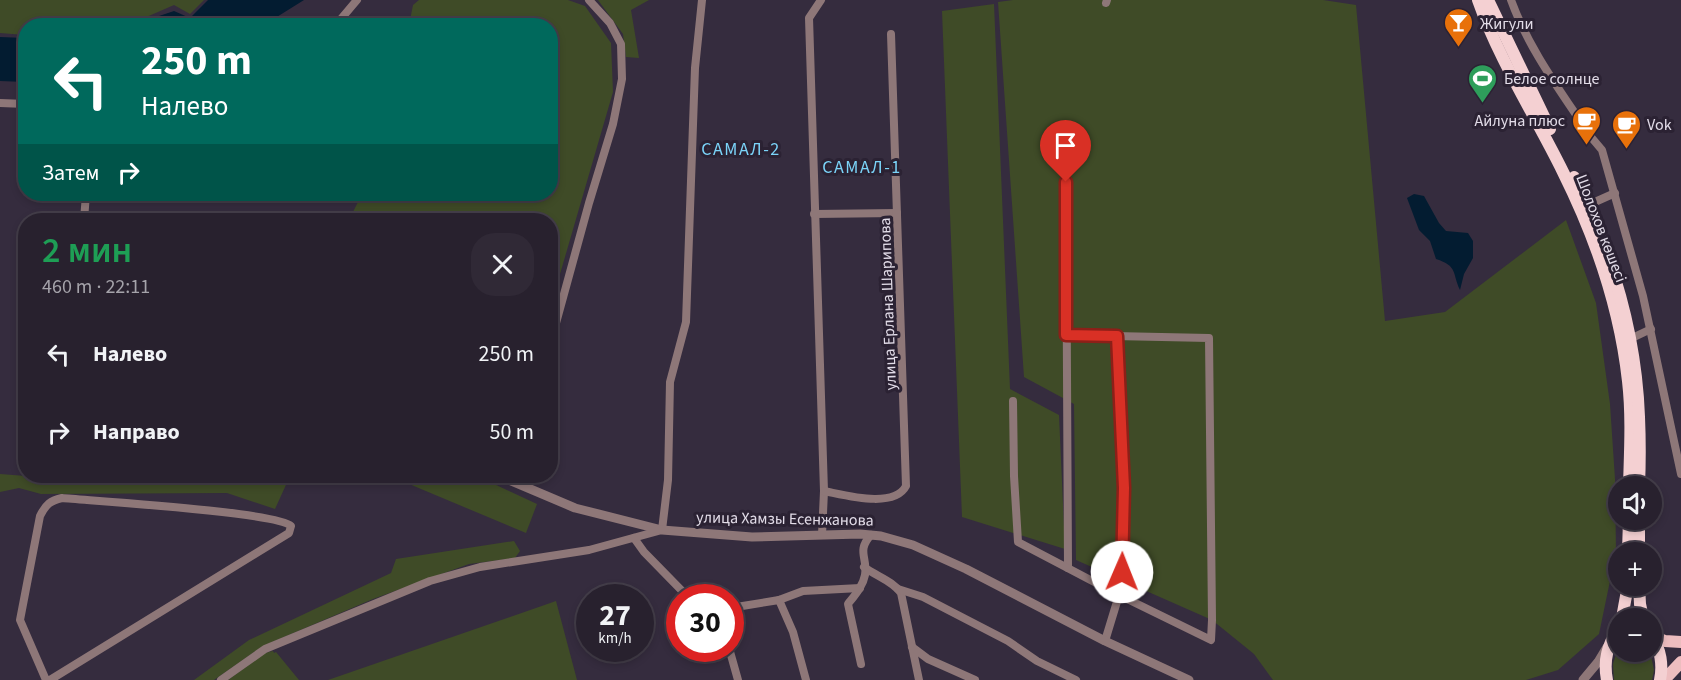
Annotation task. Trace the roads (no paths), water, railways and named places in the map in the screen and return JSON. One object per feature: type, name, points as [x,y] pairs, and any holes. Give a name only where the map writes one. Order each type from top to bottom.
[{"type":"highway","name":"Шолохов көшесі","points":[[1478,0],[1489,29],[1583,206],[1622,342],[1628,380],[1630,416],[1629,476]]},
{"type":"highway","name":"Шолохов көшесі","points":[[1488,0],[1608,257],[1630,339],[1639,416],[1639,476]]},
{"type":"highway","points":[[1606,680],[1605,658],[1608,651]]},
{"type":"highway","points":[[1661,662],[1662,680]]},
{"type":"main road","points":[[1662,640],[1681,642]]},
{"type":"main road","points":[[1662,680],[1681,662]]},
{"type":"street","points":[[342,18],[357,0]]},
{"type":"street","points":[[558,316],[613,124],[622,79],[621,44],[610,23],[589,0]]},
{"type":"street","points":[[221,680],[265,649],[430,581],[480,567],[589,550],[662,530],[668,480],[670,382],[686,322],[694,79],[702,0]]},
{"type":"street","points":[[821,0],[809,18],[813,214],[824,491],[822,535]]},
{"type":"street","points":[[1510,0],[1530,44],[1602,150],[1651,329],[1681,474]]},
{"type":"street","name":"улица Ерлана Шарипова","points":[[824,491],[890,499],[897,496],[906,486],[891,34]]},
{"type":"street","points":[[0,104],[18,104]]},
{"type":"street","points":[[1066,182],[1068,568]]},
{"type":"street","points":[[1583,206],[1615,193]]},
{"type":"street","points":[[813,214],[897,213]]},
{"type":"street","points":[[1630,339],[1651,329]]},
{"type":"street","points":[[1014,401],[1014,476],[1018,543],[1211,640],[1209,338],[1066,335]]},
{"type":"street","points":[[1104,640],[1119,595],[1122,572],[1124,488],[1117,336]]},
{"type":"street","name":"улица Хамзы Есенжанова","points":[[520,483],[575,508],[662,530],[752,537],[871,535],[913,545],[1189,680]]},
{"type":"street","points":[[62,498],[185,509],[287,521],[291,526],[289,533],[48,680],[20,620],[40,516],[45,506],[51,501],[62,498]]},
{"type":"street","points":[[861,664],[848,604],[860,588],[865,574],[862,553],[864,542],[871,535]]},
{"type":"street","points":[[634,538],[676,584]]},
{"type":"street","points":[[864,567],[898,589],[923,597],[1008,641],[1037,661],[1076,680]]},
{"type":"street","points":[[744,606],[778,600],[802,591],[860,588]]},
{"type":"street","points":[[898,589],[901,593],[920,680]]},
{"type":"street","points":[[778,600],[793,632],[806,680]]},
{"type":"street","points":[[1583,680],[1608,646]]},
{"type":"street","points":[[912,647],[928,659],[975,680]]},
{"type":"street","points":[[733,662],[738,680]]},
{"type":"water","points":[[208,0],[304,0],[275,18],[190,18]]},
{"type":"water","points":[[174,11],[190,18],[153,18]]},
{"type":"water","points":[[0,37],[18,38],[18,82],[0,81]]},
{"type":"water","points":[[1414,194],[1424,196],[1446,231],[1468,233],[1473,241],[1473,258],[1464,274],[1460,290],[1451,267],[1436,259],[1430,241],[1419,230],[1407,198]]},
{"type":"place","name":"Жигули","points":[[1459,48]]},
{"type":"place","name":"Белое солнце","points":[[1483,104]]},
{"type":"place","name":"Айлуна плюс","points":[[1586,146]]},
{"type":"place","name":"Vok","points":[[1626,150]]},
{"type":"district","name":"САМАЛ-2","points":[[741,149]]},
{"type":"district","name":"САМАЛ-1","points":[[862,167]]}]
